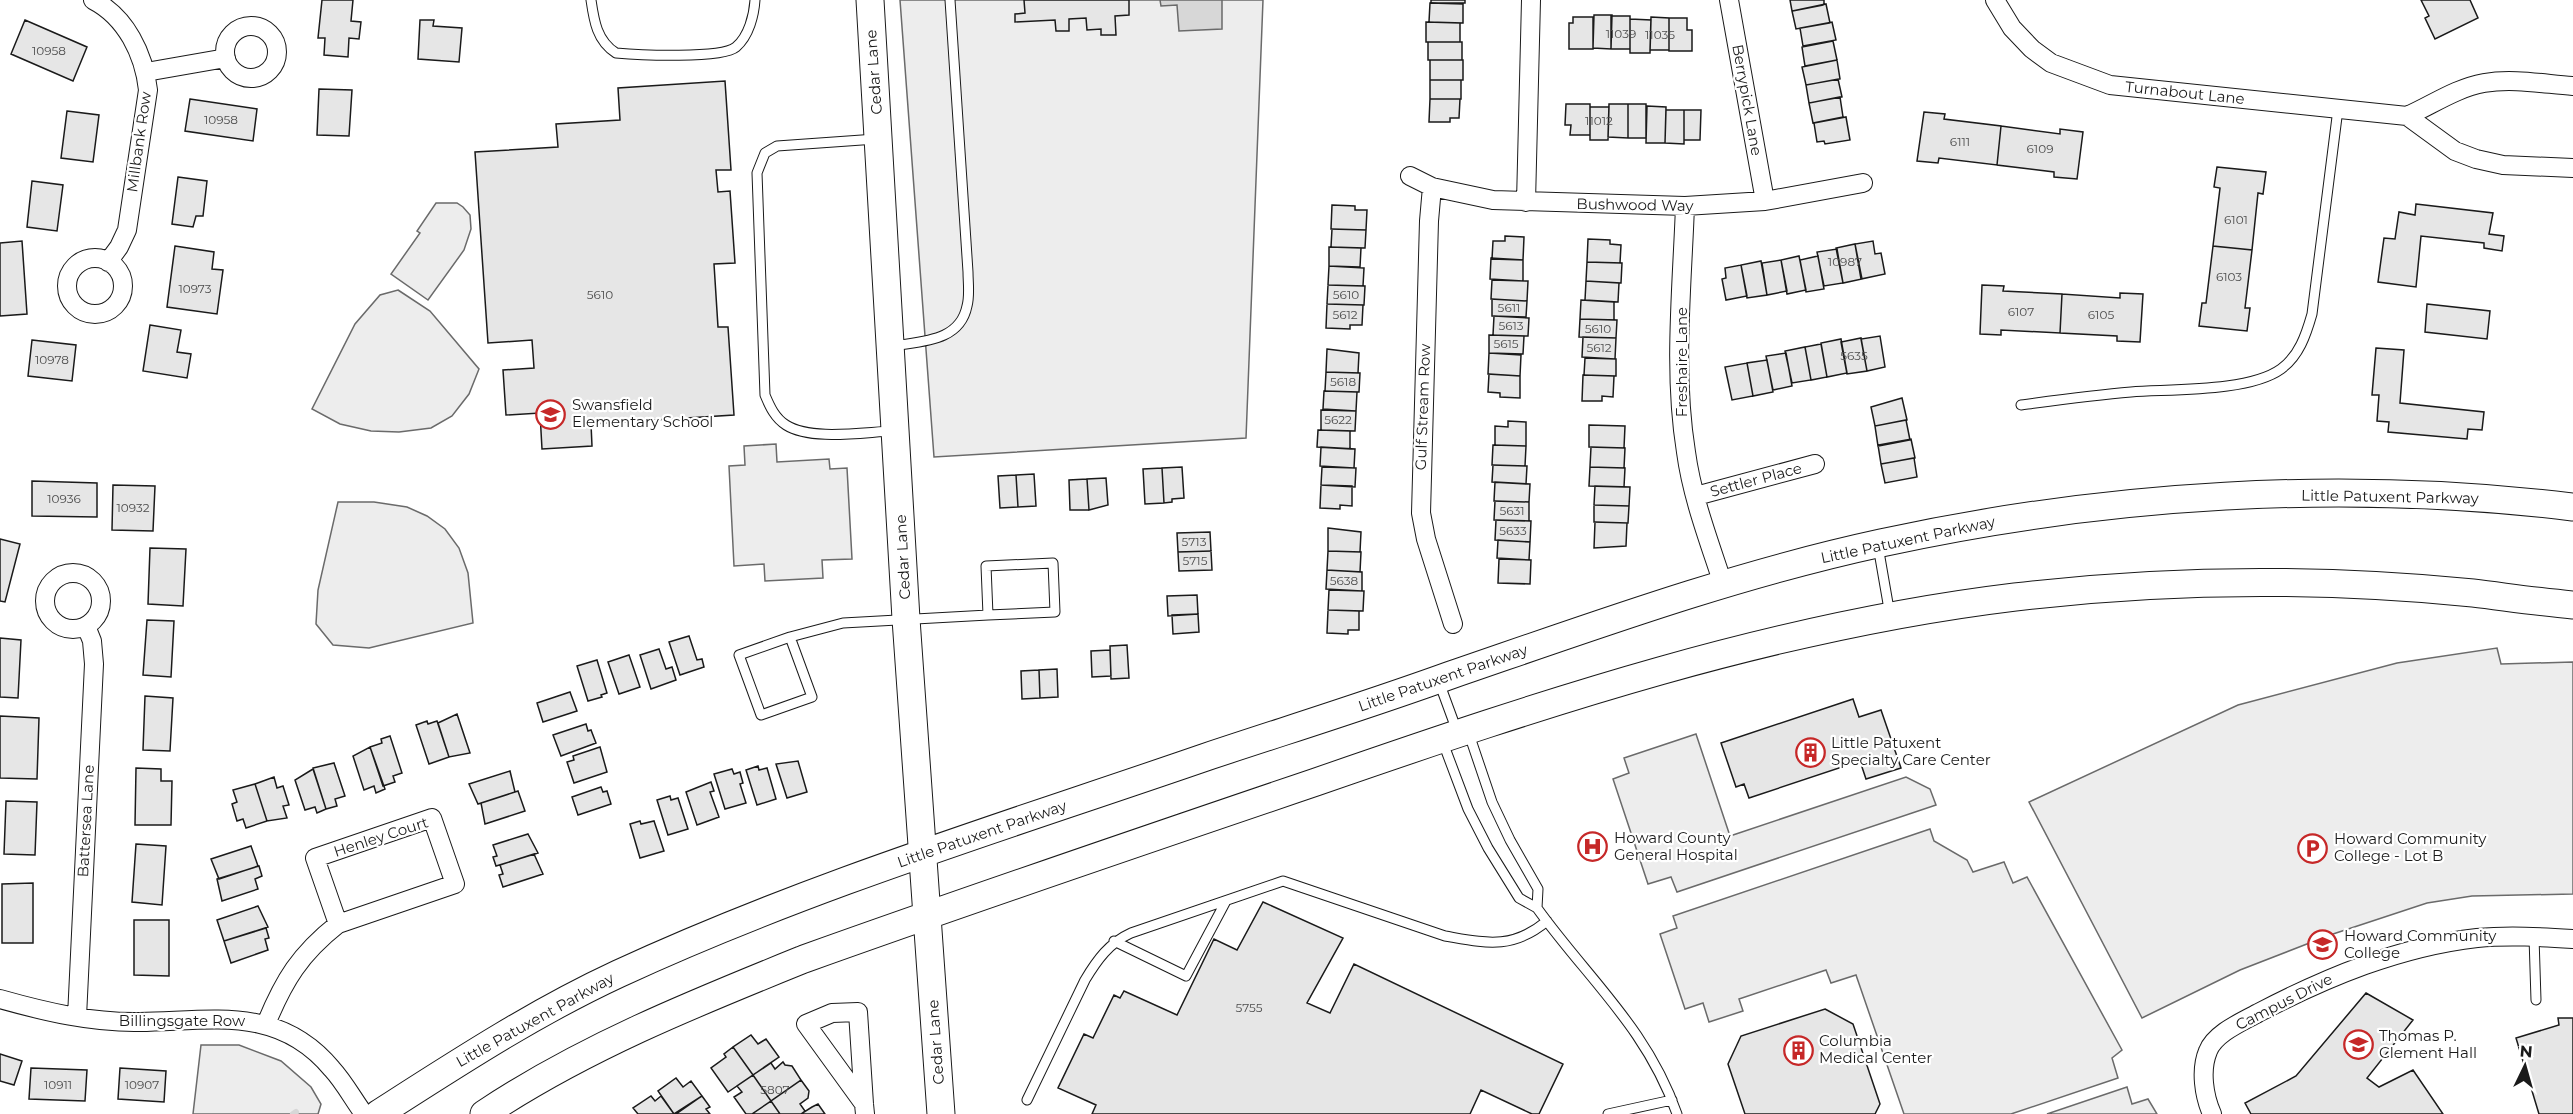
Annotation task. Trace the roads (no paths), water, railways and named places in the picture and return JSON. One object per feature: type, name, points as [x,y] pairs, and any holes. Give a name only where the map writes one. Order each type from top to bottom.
[{"type":"main road","name":"Cedar Lane","points":[[870,0],[906,619],[941,1114]]},
{"type":"main road","name":"Little Patuxent Parkway","points":[[378,1114],[535,1017],[613,976],[708,935],[922,854],[1438,680],[1659,602],[1723,584],[1878,543],[2084,508],[2239,496],[2391,494],[2573,507]]},
{"type":"main road","points":[[484,1114],[633,1031],[804,959],[1457,733],[1676,665],[1814,630],[1890,615],[2017,597],[2097,589],[2249,583],[2393,587],[2472,593],[2573,605]]},
{"type":"street","name":"Millbank Row","points":[[93,0],[116,17],[128,33],[139,52],[146,72],[147,100],[127,231],[119,248],[108,262]]},
{"type":"street","points":[[1526,202],[1531,0]]},
{"type":"street","name":"Berrypick Lane","points":[[1729,0],[1765,201]]},
{"type":"street","name":"Turnabout Lane","points":[[1995,0],[2012,28],[2032,50],[2051,63],[2110,85],[2407,116]]},
{"type":"street","points":[[146,72],[226,58]]},
{"type":"street","points":[[2573,86],[2509,82],[2484,83],[2447,96],[2407,116],[2455,151],[2476,159],[2503,165],[2573,168]]},
{"type":"street","name":"Bushwood Way","points":[[1410,176],[1432,187],[1493,200],[1685,206],[1765,201],[1863,183]]},
{"type":"street","name":"Gulf Stream Row","points":[[1432,187],[1429,220],[1421,513],[1426,539],[1453,624]]},
{"type":"street","name":"Freshaire Lane","points":[[1685,206],[1679,373],[1686,454],[1696,496],[1723,584]]},
{"type":"street","name":"Settler Place","points":[[1696,496],[1815,465]]},
{"type":"street","name":"Battersea Lane","points":[[77,1017],[94,664],[92,641],[86,626]]},
{"type":"street","name":"Henley Court","points":[[266,1024],[290,972],[308,949],[338,924],[455,884],[432,818],[315,858],[338,924]]},
{"type":"street","name":"Campus Drive","points":[[2212,1114],[2205,1092],[2208,1050],[2214,1042],[2240,1023],[2299,991],[2348,970],[2392,956],[2477,938],[2573,939]]},
{"type":"street","name":"Billingsgate Row","points":[[0,999],[77,1017],[139,1023],[216,1019],[246,1020],[266,1024],[291,1034],[315,1052],[332,1069],[364,1114]]},
{"type":"street","points":[[832,1012],[858,1012],[865,1109],[806,1024],[832,1012]]},
{"type":"lane","points":[[591,0],[594,20],[600,37],[608,48],[616,53],[694,54],[724,52],[736,47],[751,23],[755,0]]},
{"type":"lane","points":[[891,346],[940,338],[955,329],[963,319],[968,303],[968,272],[950,0]]},
{"type":"lane","points":[[2021,405],[2097,395],[2244,384],[2281,369],[2295,355],[2306,338],[2312,314],[2338,109]]},
{"type":"lane","points":[[878,139],[777,146],[765,153],[757,173],[765,395],[772,412],[787,426],[802,431],[819,434],[896,431]]},
{"type":"lane","points":[[1878,543],[1890,615]]},
{"type":"lane","points":[[790,637],[812,697],[761,715],[739,655],[790,637],[843,623],[1055,612],[1053,563],[986,566],[988,615]]},
{"type":"lane","points":[[1438,680],[1457,733],[1471,740],[1501,821],[1538,889],[1537,908]]},
{"type":"lane","points":[[1457,733],[1445,748],[1468,809],[1519,898],[1537,908],[1631,1025],[1651,1055],[1677,1114]]},
{"type":"lane","points":[[1027,1100],[1085,980],[1094,964],[1114,941],[1283,880],[1445,936],[1490,942],[1511,942],[1530,935],[1546,921]]},
{"type":"lane","points":[[1114,941],[1186,976],[1226,901]]},
{"type":"lane","points":[[2534,937],[2536,1000]]},
{"type":"lane","points":[[1608,1114],[1672,1100]]},
{"type":"place","name":"Swansfield Elementary School","points":[[551,414]]},
{"type":"place","name":"Little Patuxent Specialty Care Center","points":[[1810,752]]},
{"type":"place","name":"Howard County General Hospital","points":[[1593,847]]},
{"type":"place","name":"Howard Community College - Lot B","points":[[2313,848]]},
{"type":"place","name":"Howard Community College","points":[[2323,945]]},
{"type":"place","name":"Thomas P. Clement Hall","points":[[2358,1045]]},
{"type":"place","name":"Columbia Medical Center","points":[[1798,1050]]}]
